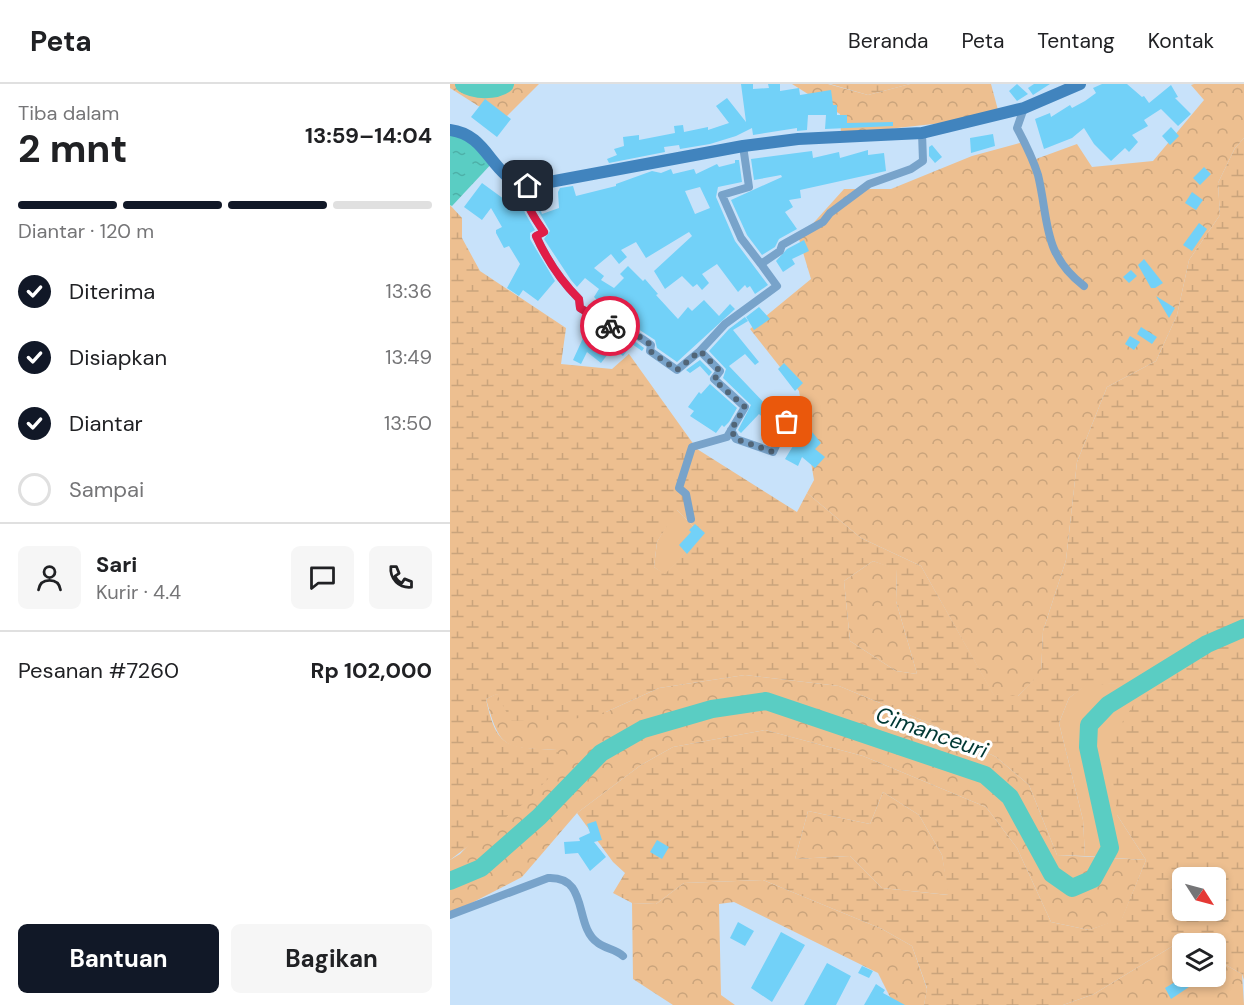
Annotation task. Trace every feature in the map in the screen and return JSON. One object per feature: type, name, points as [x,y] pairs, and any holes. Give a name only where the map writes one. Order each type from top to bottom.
[{"type":"street","points":[[450,130],[457,131],[483,146],[503,175],[516,183],[528,186],[742,146],[798,139],[922,134],[1024,108],[1080,84]]},
{"type":"street","points":[[1024,108],[1017,128],[1036,170],[1050,246],[1063,267],[1084,286]]},
{"type":"street","points":[[761,264],[780,250],[782,245],[823,222],[837,207],[868,184],[911,169],[922,161],[922,134]]},
{"type":"street","points":[[528,186],[525,194],[544,232],[536,236],[546,259],[565,286],[579,299],[580,308],[619,331],[627,330],[636,334],[651,345],[650,351],[677,370],[700,351],[725,324],[777,286],[741,238],[722,195],[749,187],[742,146]]},
{"type":"street","points":[[691,519],[686,494],[679,488],[692,447],[727,436],[745,407],[714,380],[720,371],[700,351]]},
{"type":"street","points":[[731,430],[736,439],[773,452],[787,422]]},
{"type":"street","points":[[450,915],[548,878],[558,877],[566,880],[572,886],[590,933],[597,943],[623,956]]},
{"type":"green space","points":[[450,84],[539,84],[502,121],[450,88]]},
{"type":"green space","points":[[792,84],[828,84],[868,95],[910,84],[991,84],[998,110],[961,121],[841,134],[840,114]]},
{"type":"green space","points":[[830,84],[910,84],[868,95]]},
{"type":"green space","points":[[1244,84],[1244,138],[1235,148],[1218,183],[1220,215],[1189,260],[1177,315],[1156,361],[1107,387],[1077,462],[1066,560],[1043,631],[1041,673],[1018,696],[994,696],[921,566],[861,538],[807,493],[814,480],[799,391],[750,329],[811,279],[799,239],[844,189],[891,189],[972,156],[1027,141],[1036,159],[1077,144],[1092,167],[1153,161],[1204,100],[1191,85]]},
{"type":"green space","points":[[1244,138],[1244,980],[1242,974],[1226,965],[1226,933],[1172,933],[1172,946],[1094,994],[1063,1005],[924,1005],[927,988],[912,946],[882,929],[763,880],[684,883],[656,904],[632,903],[613,893],[625,873],[613,862],[577,813],[641,765],[673,747],[765,730],[863,756],[986,807],[1017,848],[1051,922],[1089,930],[1122,918],[1146,860],[1117,815],[1109,743],[1148,682],[1087,685],[1069,698],[1059,723],[1083,820],[1085,856],[1057,855],[1029,785],[996,757],[931,724],[839,686],[745,675],[659,688],[606,712],[574,719],[511,721],[497,694],[486,699],[495,728],[508,743],[527,748],[557,750],[563,764],[523,804],[450,860],[450,205],[462,218],[462,238],[480,271],[566,328],[561,364],[612,369],[629,354],[697,449],[797,512],[807,493],[861,538],[921,566],[994,695],[1018,696],[1041,672],[1043,631],[1066,560],[1077,462],[1107,387],[1156,361],[1177,315],[1189,260],[1220,215],[1218,183],[1235,148]],"holes":[[[677,510],[702,535],[665,574],[654,567],[657,542]],[[873,561],[897,570],[896,601],[917,674],[896,671],[850,641],[844,581]],[[883,792],[919,815],[942,855],[948,895],[882,888],[850,856],[795,859],[808,811],[870,824]]]},
{"type":"green space","points":[[676,509],[702,535],[665,575],[654,567],[657,542]]},
{"type":"green space","points":[[873,561],[897,569],[896,601],[917,674],[896,671],[850,641],[844,581]]},
{"type":"green space","points":[[745,675],[839,686],[931,724],[996,757],[1029,785],[1057,855],[1146,860],[1122,919],[1089,930],[1051,922],[1017,848],[986,807],[863,756],[765,730],[673,747],[641,765],[577,813],[522,877],[450,914],[450,860],[460,854],[557,750],[516,747],[501,738],[486,699],[496,694],[606,712],[659,688]]},
{"type":"green space","points":[[1149,682],[1117,815],[1146,860],[1085,856],[1083,820],[1059,723],[1069,698],[1087,684]]},
{"type":"green space","points":[[883,792],[919,815],[942,855],[949,895],[882,888],[850,856],[795,859],[808,811],[870,824]]},
{"type":"green space","points":[[763,880],[882,929],[912,946],[927,989],[924,1005],[894,1005],[878,973],[734,902],[719,904],[721,995],[735,1005],[673,1005],[633,979],[632,903],[656,904],[684,883]]},
{"type":"green space","points":[[1172,946],[1172,987],[1226,987],[1226,965],[1242,974],[1244,1005],[1063,1005],[1094,994]]},
{"type":"water","points":[[450,128],[495,160],[452,206],[450,205]]},
{"type":"building","points":[[741,84],[753,84],[753,89],[769,88],[768,84],[780,84],[780,91],[799,88],[800,95],[831,90],[833,105],[837,105],[837,115],[847,115],[847,123],[893,122],[893,126],[825,129],[826,115],[808,115],[807,130],[797,131],[797,128],[753,135],[752,128],[710,144],[680,149],[679,145],[664,147],[665,152],[609,163],[607,159],[617,155],[614,149],[624,146],[623,137],[639,135],[639,140],[675,133],[674,126],[683,125],[684,132],[708,127],[708,130],[729,123],[716,106],[727,98],[746,122]]},
{"type":"building","points":[[1017,84],[1028,94],[1017,101],[1009,91]]},
{"type":"building","points":[[1034,84],[1050,84],[1033,95],[1028,88]]},
{"type":"building","points":[[1102,84],[1127,84],[1142,97],[1144,96],[1149,103],[1171,85],[1178,97],[1175,98],[1191,114],[1178,126],[1161,109],[1144,120],[1148,126],[1132,135],[1138,142],[1129,152],[1125,148],[1111,161],[1094,144],[1084,128],[1072,138],[1044,149],[1035,119],[1050,113],[1051,117],[1070,105],[1072,108],[1096,93],[1093,88]]},
{"type":"building","points":[[485,99],[511,119],[497,137],[471,117]]},
{"type":"building","points":[[1171,127],[1179,136],[1170,145],[1162,136]]},
{"type":"building","points":[[993,134],[995,146],[971,153],[970,138]]},
{"type":"building","points":[[932,145],[942,157],[935,163],[929,156],[929,147]]},
{"type":"building","points":[[868,150],[868,155],[884,153],[886,171],[800,190],[801,198],[789,200],[793,207],[785,212],[797,229],[779,239],[775,247],[762,255],[747,235],[731,200],[782,177],[781,175],[754,180],[751,159],[812,151],[813,158],[839,152],[840,158]]},
{"type":"building","points":[[735,160],[739,160],[742,182],[718,187],[716,197],[735,241],[768,285],[755,294],[750,286],[747,288],[745,285],[738,292],[717,264],[702,274],[709,283],[702,290],[697,284],[693,287],[682,276],[665,289],[654,271],[692,236],[689,232],[646,258],[636,242],[621,250],[627,257],[619,264],[611,254],[594,268],[604,276],[601,280],[614,288],[624,278],[620,274],[628,266],[643,281],[645,279],[678,319],[688,307],[692,311],[704,300],[719,316],[730,304],[735,309],[677,362],[657,348],[655,340],[635,327],[622,324],[623,320],[608,311],[594,297],[599,289],[585,278],[577,287],[544,239],[550,231],[536,207],[533,196],[535,195],[542,214],[559,208],[560,188],[573,186],[576,196],[616,186],[616,184],[652,171],[661,173],[671,169],[673,174],[694,169],[696,174],[717,164],[719,167],[735,163]],"holes":[[[700,187],[710,208],[695,214],[685,191]]]},
{"type":"building","points":[[531,167],[548,168],[547,174],[530,176]]},
{"type":"building","points":[[1204,167],[1211,174],[1200,185],[1193,178]]},
{"type":"building","points":[[482,183],[508,202],[519,195],[520,197],[525,213],[535,230],[530,233],[530,239],[555,281],[538,301],[523,290],[519,296],[507,288],[520,264],[509,246],[504,248],[496,233],[496,230],[502,227],[491,208],[482,220],[464,207]]},
{"type":"building","points":[[1192,192],[1203,200],[1196,210],[1185,203]]},
{"type":"building","points":[[1199,223],[1207,229],[1192,251],[1183,245]]},
{"type":"building","points":[[804,240],[809,251],[792,259],[795,264],[783,272],[776,261],[787,249]]},
{"type":"building","points":[[1144,259],[1163,283],[1155,288],[1151,288],[1138,265]]},
{"type":"building","points":[[1131,270],[1137,276],[1129,283],[1123,277]]},
{"type":"building","points":[[1156,296],[1175,308],[1169,318]]},
{"type":"building","points":[[759,307],[770,319],[754,330],[746,317]]},
{"type":"building","points":[[745,317],[748,321],[733,330],[759,362],[755,365],[745,354],[729,366],[767,406],[768,404],[780,414],[770,424],[759,414],[741,433],[738,430],[751,405],[723,378],[726,369],[709,351],[729,329]]},
{"type":"building","points":[[599,327],[605,331],[596,345],[608,354],[601,363],[587,352],[581,364],[573,360],[584,336],[591,339]]},
{"type":"building","points":[[1141,327],[1157,337],[1152,344],[1137,334]]},
{"type":"building","points":[[1130,336],[1140,342],[1134,350],[1125,344]]},
{"type":"building","points":[[624,337],[644,348],[642,351],[632,344],[623,356],[614,349]]},
{"type":"building","points":[[700,360],[712,372],[709,376],[700,366],[690,373],[686,370]]},
{"type":"building","points":[[784,363],[803,383],[795,391],[778,369]]},
{"type":"building","points":[[710,384],[737,408],[729,422],[724,427],[722,425],[716,433],[690,416],[694,411],[688,407],[699,392],[701,394]]},
{"type":"building","points":[[791,401],[799,408],[792,415],[785,408]]},
{"type":"building","points":[[804,428],[813,433],[821,443],[815,449],[825,457],[815,468],[802,457],[798,466],[785,459]]},
{"type":"building","points":[[695,524],[705,533],[687,554],[679,545]]},
{"type":"building","points":[[596,821],[602,840],[594,842],[606,857],[590,871],[578,853],[565,854],[564,842],[580,841],[579,838],[590,833],[587,824]]},
{"type":"building","points":[[657,840],[669,847],[662,859],[650,852]]},
{"type":"building","points":[[738,922],[754,931],[745,946],[730,938]]},
{"type":"building","points":[[781,932],[805,945],[772,1002],[751,988]]},
{"type":"building","points":[[827,963],[851,976],[836,1005],[804,1005]]},
{"type":"building","points":[[862,966],[873,971],[869,978],[858,973]]},
{"type":"building","points":[[876,984],[885,990],[883,993],[905,1005],[864,1005]]},
{"type":"building","points":[[1172,984],[1172,987],[1189,987],[1171,999],[1165,988]]},
{"type":"waterway","name":"Cimanceuri","points":[[464,84],[485,89],[505,84]]},
{"type":"waterway","name":"Cimanceuri","points":[[450,881],[481,868],[539,817],[601,753],[643,729],[712,709],[766,701],[985,775],[1010,797],[1052,874],[1072,888],[1093,879],[1110,848],[1088,747],[1089,725],[1108,705],[1207,644],[1244,628]]},
{"type":"way so far","points":[[610,326],[619,331],[627,330],[636,334],[651,345],[650,351],[677,370],[690,362],[700,351],[720,371],[714,380],[745,407],[731,430],[736,439],[773,452],[787,422]]},
{"type":"route","points":[[528,186],[525,194],[544,232],[536,236],[546,259],[565,286],[579,299],[580,308],[610,326]]}]
